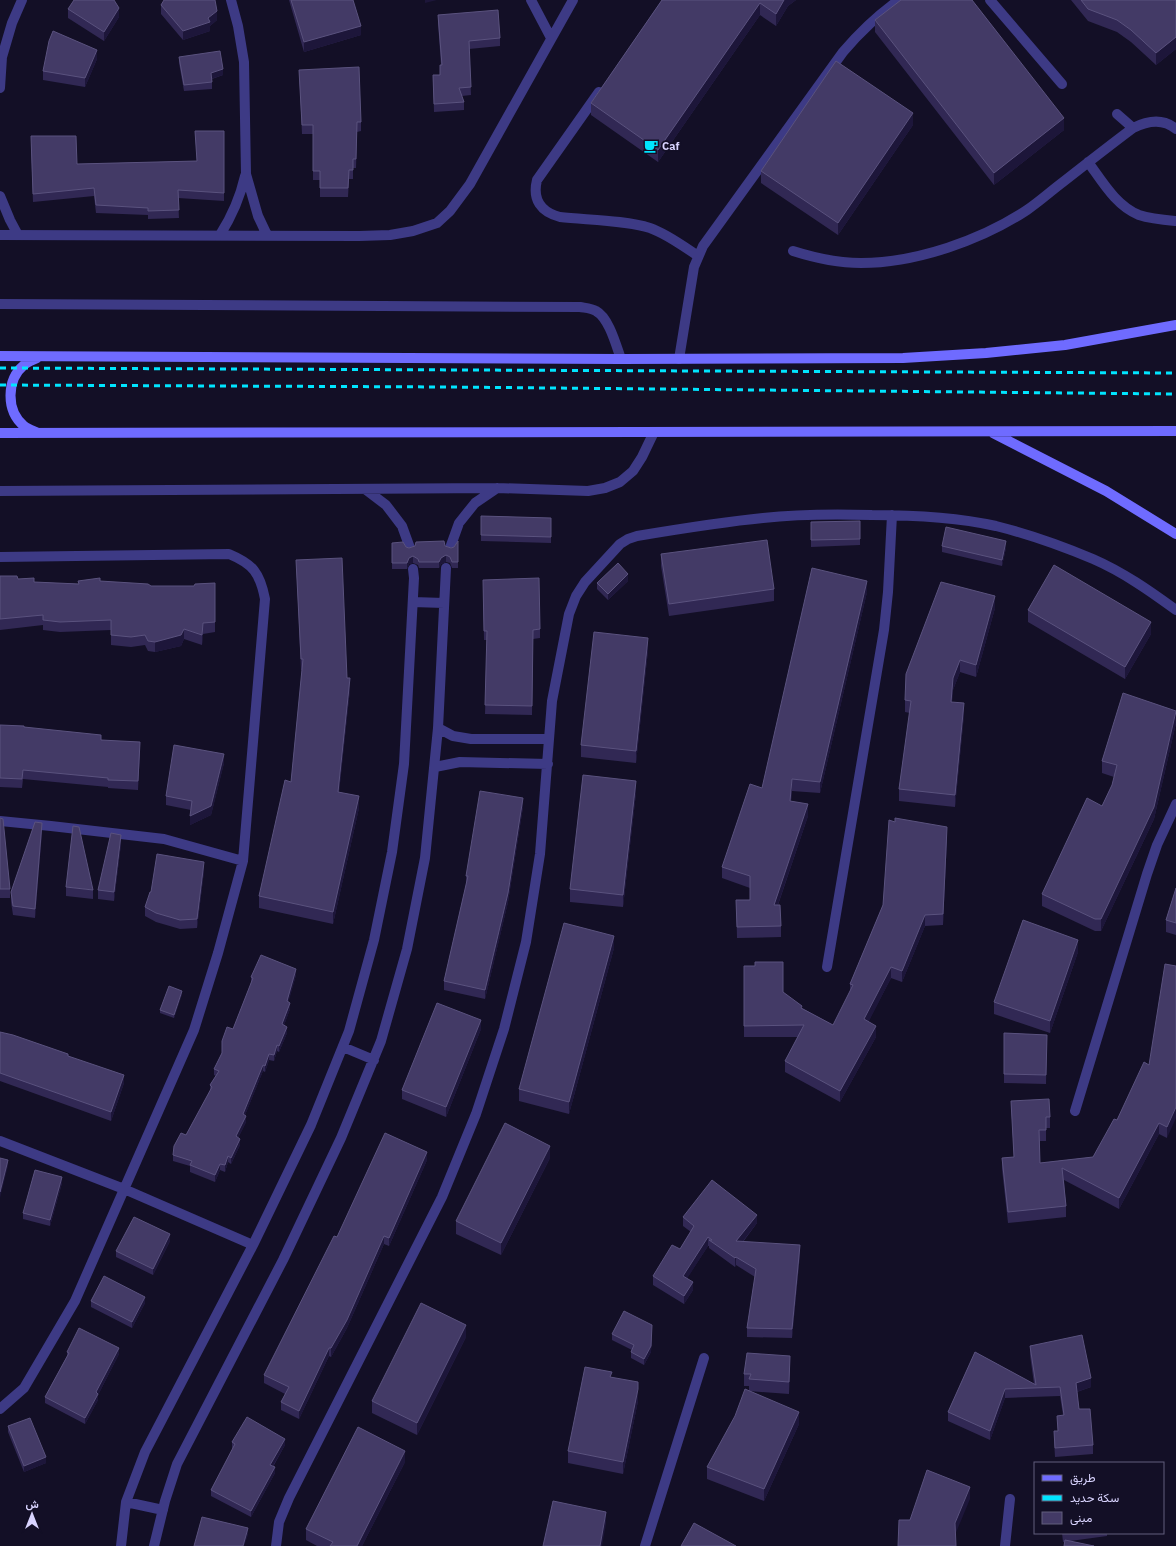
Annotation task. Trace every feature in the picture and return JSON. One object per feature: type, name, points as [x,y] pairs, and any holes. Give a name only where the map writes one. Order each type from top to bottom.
[{"type":"main road","points":[[1158,330],[1176,318]]},
{"type":"main road","points":[[0,356],[621,359],[903,358],[986,353],[1065,345],[1176,326]]},
{"type":"main road","points":[[39,357],[24,365],[13,379],[10,395],[14,412],[24,426],[40,434]]},
{"type":"main road","points":[[0,433],[1176,431]]},
{"type":"main road","points":[[991,432],[1106,491],[1176,534]]},
{"type":"street","points":[[0,88],[2,57],[12,23],[22,0]]},
{"type":"street","points":[[231,0],[238,26],[244,62],[246,174],[258,216],[267,235]]},
{"type":"street","points":[[531,0],[551,38]]},
{"type":"street","points":[[0,235],[390,235],[413,231],[436,223],[450,211],[470,184],[573,0]]},
{"type":"street","points":[[679,359],[694,267],[698,256],[710,236],[828,70],[862,31],[882,12],[899,0]]},
{"type":"street","points":[[990,0],[1062,84]]},
{"type":"street","points":[[605,84],[537,180],[535,187],[537,200],[545,211],[560,217],[637,225],[650,228],[669,237],[698,256]]},
{"type":"street","points":[[1117,114],[1132,128]]},
{"type":"street","points":[[793,251],[826,260],[861,263],[898,260],[927,254],[956,245],[1006,222],[1027,210],[1132,128],[1145,122],[1160,122],[1173,126],[1176,129]]},
{"type":"street","points":[[1088,162],[1115,198],[1130,210],[1148,217],[1176,221]]},
{"type":"street","points":[[220,235],[232,217],[246,174]]},
{"type":"street","points":[[0,196],[18,235]]},
{"type":"street","points":[[0,304],[580,307],[595,311],[602,316],[606,322],[621,359]]},
{"type":"street","points":[[0,491],[497,488],[588,491],[605,488],[620,482],[633,471],[642,457],[654,432]]},
{"type":"street","points":[[450,548],[459,523],[475,503],[497,488]]},
{"type":"street","points":[[365,489],[386,505],[402,526],[410,548]]},
{"type":"street","points":[[276,1546],[279,1522],[289,1498],[442,1197],[476,1114],[504,1029],[526,942],[540,854],[552,701],[572,608],[576,596],[585,582],[620,544],[637,536],[701,525],[764,518],[828,514],[892,515],[944,518],[996,526],[1034,537],[1094,560],[1140,584],[1176,610]]},
{"type":"street","points":[[828,967],[883,638],[888,592],[892,515]]},
{"type":"street","points":[[0,557],[229,554],[243,560],[255,570],[262,583],[265,599],[244,861],[218,954],[194,1030],[75,1301],[24,1388],[0,1409]]},
{"type":"street","points":[[154,1546],[177,1464],[283,1260],[342,1138],[381,1041],[408,941],[426,858],[438,728],[446,568]]},
{"type":"street","points":[[121,1546],[126,1502],[146,1452],[253,1245],[311,1125],[349,1030],[374,940],[392,852],[404,764],[413,602],[413,569]]},
{"type":"street","points":[[413,602],[444,603]]},
{"type":"street","points":[[438,728],[454,736],[466,738],[549,739]]},
{"type":"street","points":[[435,767],[443,764],[460,762],[548,764]]},
{"type":"street","points":[[1076,1111],[1146,874],[1157,845],[1176,804]]},
{"type":"street","points":[[0,821],[164,839],[244,861]]},
{"type":"street","points":[[343,1047],[374,1060]]},
{"type":"street","points":[[0,1141],[124,1189],[253,1245]]},
{"type":"street","points":[[645,1546],[704,1358]]},
{"type":"street","points":[[1005,1546],[1010,1499]]},
{"type":"street","points":[[126,1502],[163,1510]]},
{"type":"building","points":[[74,0],[114,0],[119,8],[104,32],[68,9]]},
{"type":"building","points":[[164,0],[215,0],[217,11],[208,18],[210,22],[183,31],[161,5]]},
{"type":"building","points":[[291,0],[353,0],[361,26],[304,42]]},
{"type":"building","points":[[662,0],[784,0],[776,14],[760,3],[658,150],[591,103]]},
{"type":"building","points":[[901,0],[972,0],[1064,118],[994,173],[875,20]]},
{"type":"building","points":[[1081,0],[1176,0],[1176,37],[1156,53],[1131,30],[1117,20],[1088,9]]},
{"type":"building","points":[[498,10],[500,38],[469,41],[471,87],[459,88],[464,102],[434,104],[433,75],[440,75],[440,65],[442,65],[438,15]]},
{"type":"building","points":[[53,31],[97,50],[85,78],[43,71],[49,41]]},
{"type":"building","points":[[220,51],[223,69],[211,73],[212,82],[184,85],[179,57]]},
{"type":"building","points":[[836,61],[913,113],[838,223],[761,171]]},
{"type":"building","points":[[359,67],[361,122],[357,122],[356,159],[353,159],[353,170],[349,170],[348,188],[320,188],[320,171],[313,171],[313,125],[302,125],[299,70]]},
{"type":"building","points":[[195,131],[224,131],[224,193],[178,190],[179,210],[148,211],[148,208],[96,205],[94,188],[33,194],[31,136],[76,136],[77,164],[197,161]]},
{"type":"building","points":[[481,516],[551,518],[551,537],[481,535]]},
{"type":"building","points":[[860,521],[860,539],[811,540],[811,522]]},
{"type":"building","points":[[946,527],[1006,541],[1002,560],[942,546]]},
{"type":"building","points":[[767,540],[774,589],[669,604],[661,554]]},
{"type":"building","points":[[444,541],[445,546],[451,548],[454,547],[458,541],[458,562],[452,562],[450,557],[446,555],[441,558],[439,562],[419,562],[418,559],[413,556],[409,558],[407,563],[392,563],[392,543],[403,542],[406,547],[409,548],[415,546],[416,542]]},
{"type":"building","points":[[342,558],[347,678],[350,678],[338,792],[359,796],[333,912],[259,896],[285,780],[291,782],[303,659],[301,659],[296,560]]},
{"type":"building","points":[[618,563],[628,574],[608,594],[597,583]]},
{"type":"building","points":[[1054,565],[1151,622],[1125,667],[1028,610]]},
{"type":"building","points":[[812,568],[867,581],[820,782],[792,779],[790,801],[808,804],[774,905],[780,905],[781,926],[737,927],[736,900],[750,900],[750,876],[722,867],[750,784],[762,788]]},
{"type":"building","points":[[0,576],[17,576],[18,579],[34,578],[34,582],[79,584],[78,581],[100,578],[100,581],[148,584],[151,586],[194,586],[195,584],[215,583],[215,622],[203,623],[202,635],[184,629],[181,635],[155,642],[148,641],[145,635],[131,637],[111,635],[111,620],[60,622],[43,620],[43,615],[0,619]]},
{"type":"building","points":[[539,578],[540,629],[533,630],[532,706],[485,705],[487,631],[484,631],[483,580]]},
{"type":"building","points":[[941,582],[995,596],[976,665],[960,660],[953,678],[951,702],[964,703],[955,795],[899,789],[911,701],[905,700],[906,674]]},
{"type":"building","points":[[594,632],[648,638],[636,751],[581,745]]},
{"type":"building","points":[[1123,693],[1176,711],[1154,807],[1101,919],[1095,919],[1042,894],[1087,798],[1102,806],[1112,785],[1117,765],[1102,761]]},
{"type":"building","points":[[0,725],[24,726],[101,735],[101,740],[140,742],[138,781],[108,780],[108,778],[23,770],[22,779],[0,778]]},
{"type":"building","points":[[174,745],[224,754],[211,806],[190,816],[192,801],[166,796]]},
{"type":"building","points":[[583,775],[636,781],[623,895],[570,889]]},
{"type":"building","points":[[480,791],[523,798],[508,893],[485,990],[444,981],[468,876],[466,876]]},
{"type":"building","points":[[0,818],[3,819],[10,889],[0,889]]},
{"type":"building","points":[[895,818],[947,827],[943,914],[925,915],[902,971],[891,967],[864,1019],[876,1026],[840,1091],[785,1061],[804,1025],[744,1026],[744,966],[755,966],[755,962],[783,962],[783,992],[802,1006],[801,1008],[833,1025],[853,985],[850,984],[883,905],[889,820],[895,822]]},
{"type":"building","points":[[35,822],[42,823],[35,909],[13,906],[11,892]]},
{"type":"building","points":[[73,826],[79,827],[93,890],[66,887]]},
{"type":"building","points":[[111,833],[121,835],[114,892],[98,890]]},
{"type":"building","points":[[157,854],[204,862],[197,919],[180,920],[156,913],[145,907],[151,892]]},
{"type":"building","points":[[1176,888],[1176,923],[1166,920]]},
{"type":"building","points":[[1023,920],[1078,940],[1050,1021],[994,1002]]},
{"type":"building","points":[[564,923],[614,936],[569,1102],[519,1089]]},
{"type":"building","points":[[261,955],[296,969],[287,1001],[290,1003],[282,1024],[287,1027],[279,1046],[277,1045],[274,1055],[269,1054],[265,1066],[263,1065],[243,1114],[246,1116],[236,1136],[240,1139],[231,1158],[228,1156],[225,1165],[220,1164],[215,1175],[190,1165],[192,1161],[173,1155],[174,1146],[181,1133],[186,1135],[212,1087],[210,1085],[219,1071],[214,1069],[222,1053],[222,1041],[227,1027],[233,1029],[253,978],[251,977]]},
{"type":"building","points":[[1165,964],[1176,966],[1176,1107],[1167,1127],[1159,1123],[1119,1198],[1062,1168],[1066,1206],[1008,1212],[1002,1158],[1014,1157],[1011,1101],[1049,1099],[1050,1117],[1046,1117],[1046,1130],[1039,1130],[1040,1163],[1093,1157],[1114,1119],[1117,1120],[1144,1062],[1149,1065]]},
{"type":"building","points":[[169,986],[182,991],[174,1015],[160,1010]]},
{"type":"building","points":[[437,1003],[481,1020],[446,1107],[402,1090]]},
{"type":"building","points":[[0,1032],[68,1054],[68,1056],[124,1075],[111,1112],[0,1073]]},
{"type":"building","points":[[1004,1033],[1047,1035],[1046,1075],[1004,1074]]},
{"type":"building","points":[[505,1123],[550,1146],[501,1243],[456,1221]]},
{"type":"building","points":[[385,1133],[427,1152],[389,1238],[384,1236],[347,1320],[331,1348],[329,1348],[299,1411],[281,1402],[289,1387],[264,1375],[334,1236],[337,1237]]},
{"type":"building","points":[[0,1158],[8,1160],[0,1192]]},
{"type":"building","points":[[35,1170],[62,1177],[50,1220],[23,1213]]},
{"type":"building","points":[[712,1180],[757,1215],[736,1241],[800,1245],[792,1329],[747,1328],[756,1269],[736,1257],[735,1258],[709,1240],[712,1240],[708,1237],[683,1276],[693,1282],[684,1296],[653,1276],[672,1245],[680,1249],[694,1226],[683,1217]]},
{"type":"building","points":[[134,1217],[170,1234],[153,1269],[116,1251]]},
{"type":"building","points":[[104,1276],[145,1297],[132,1322],[91,1301]]},
{"type":"building","points":[[421,1303],[466,1325],[417,1423],[372,1401]]},
{"type":"building","points":[[624,1311],[652,1325],[651,1346],[644,1359],[631,1352],[634,1345],[612,1334]]},
{"type":"building","points":[[79,1328],[119,1348],[96,1392],[98,1394],[85,1418],[45,1397],[69,1353],[67,1352]]},
{"type":"building","points":[[1082,1335],[1091,1378],[1076,1383],[1079,1409],[1090,1409],[1093,1445],[1055,1448],[1054,1431],[1058,1431],[1057,1416],[1064,1415],[1060,1387],[1005,1389],[990,1431],[948,1412],[975,1352],[1036,1385],[1030,1346]]},
{"type":"building","points":[[747,1353],[790,1356],[789,1382],[749,1379],[751,1374],[744,1374]]},
{"type":"building","points":[[585,1367],[612,1372],[610,1377],[638,1382],[638,1389],[623,1462],[568,1451]]},
{"type":"building","points":[[745,1389],[799,1412],[764,1489],[707,1467],[735,1416]]},
{"type":"building","points":[[247,1417],[285,1439],[270,1465],[275,1467],[251,1511],[211,1490],[235,1444],[232,1442]]},
{"type":"building","points":[[30,1418],[46,1457],[24,1466],[8,1426]]},
{"type":"building","points":[[358,1427],[405,1451],[357,1546],[330,1546],[333,1542],[306,1529]]},
{"type":"building","points":[[927,1470],[970,1487],[955,1523],[956,1546],[898,1546],[899,1520],[910,1520]]},
{"type":"building","points":[[553,1501],[606,1512],[600,1546],[543,1546]]},
{"type":"building","points":[[202,1517],[248,1528],[243,1546],[194,1546]]},
{"type":"building","points":[[694,1523],[736,1546],[681,1546]]},
{"type":"building","points":[[1065,1540],[1094,1546],[1064,1546]]},
{"type":"railway","points":[[0,368],[1176,373]]},
{"type":"railway","points":[[0,385],[447,387],[1176,394]]},
{"type":"place","name":"Caf","points":[[651,146]]}]
